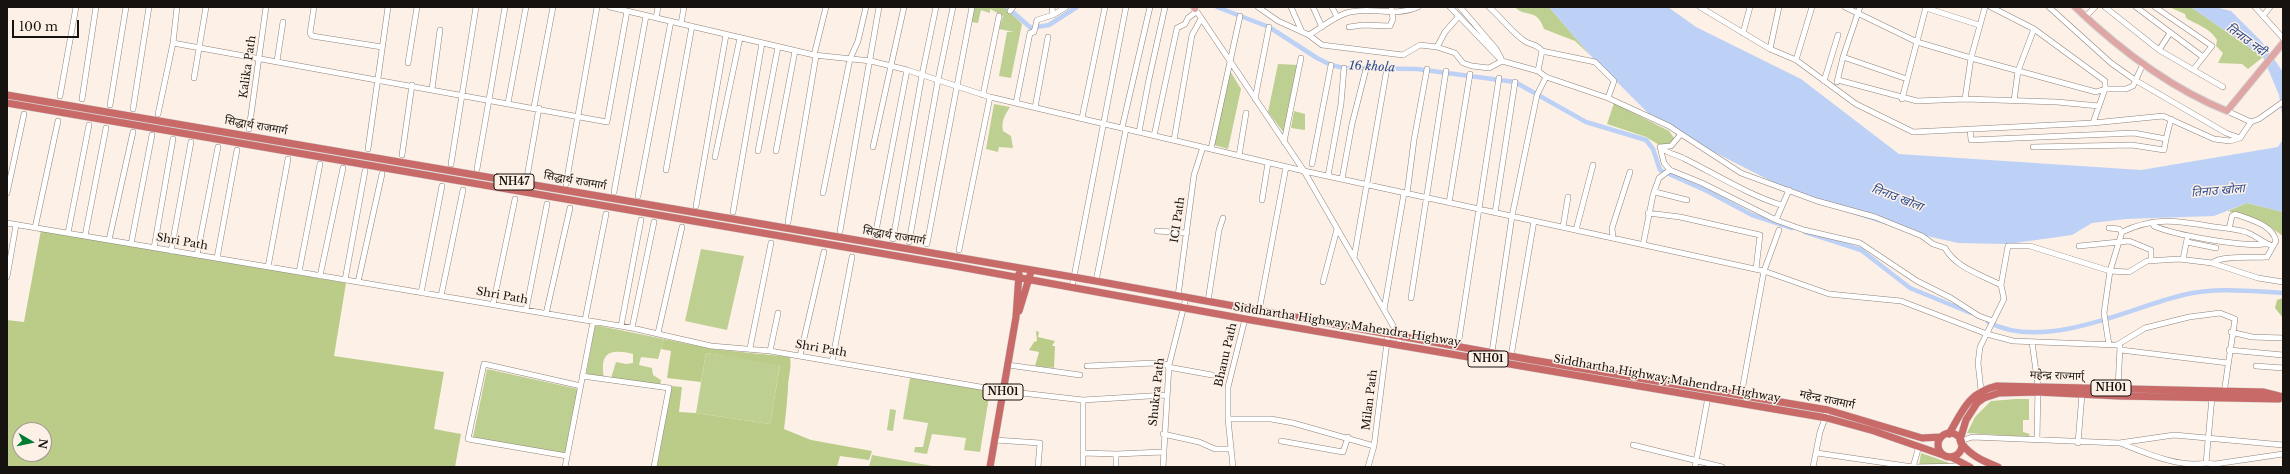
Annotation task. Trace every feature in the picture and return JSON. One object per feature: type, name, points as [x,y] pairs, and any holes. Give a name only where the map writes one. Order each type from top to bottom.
[{"type":"highway","name":"सिद्धार्थ राजमार्ग","points":[[7,95],[1021,268]]},
{"type":"highway","name":"सिद्धार्थ राजमार्ग","points":[[7,103],[1019,278]]},
{"type":"highway","name":"Siddhartha Highway;Mahendra Highway","points":[[1021,268],[1399,336]]},
{"type":"highway","name":"NH01","points":[[990,467],[1016,317],[1021,268]]},
{"type":"highway","points":[[1028,280],[1030,270]]},
{"type":"highway","name":"NH47","points":[[1019,278],[1028,280]]},
{"type":"highway","name":"Siddhartha Highway;Mahendra Highway","points":[[1028,280],[1183,307],[1245,320],[1387,342],[1708,397],[1828,414],[1943,455]]},
{"type":"highway","name":"NH01","points":[[1016,317],[1028,280]]},
{"type":"highway","name":"महेन्द्र राजमार्ग","points":[[1399,336],[1741,396],[1828,414],[1922,438],[1941,437]]},
{"type":"highway","name":"महेन्द्र राज्मार्ग्","points":[[1980,390],[1997,386],[2082,394],[2212,397],[2224,395]]},
{"type":"highway","name":"महेन्द्र राज्मार्ग्","points":[[1961,441],[1966,420],[1977,403],[1984,398],[1998,393],[2038,389],[2118,388],[2283,398]]},
{"type":"highway","points":[[1980,390],[1963,407],[1949,434],[1956,435],[1967,451],[1981,461],[1998,467]]},
{"type":"highway","name":"NH01","points":[[1941,437],[1949,434]]},
{"type":"highway","points":[[1941,437],[1938,448],[1943,455]]},
{"type":"highway","name":"NH01","points":[[1943,455],[1951,457],[1959,452],[1961,441]]},
{"type":"highway","points":[[1951,457],[1969,467]]},
{"type":"main road","points":[[2075,7],[2111,41],[2143,64],[2196,97],[2227,112],[2283,43]]},
{"type":"street","points":[[60,96],[76,7]]},
{"type":"street","points":[[82,99],[96,7]]},
{"type":"street","points":[[110,105],[126,7]]},
{"type":"street","points":[[133,109],[149,7]]},
{"type":"street","points":[[158,114],[172,43],[177,7]]},
{"type":"street","points":[[194,78],[206,7]]},
{"type":"street","name":"Kalika Path","points":[[249,129],[266,7]]},
{"type":"street","points":[[314,7],[310,33],[312,36],[382,47]]},
{"type":"street","points":[[368,149],[388,7]]},
{"type":"street","points":[[408,63],[417,7]]},
{"type":"street","points":[[451,164],[476,7]]},
{"type":"street","points":[[477,169],[505,7]]},
{"type":"street","points":[[508,103],[526,7]]},
{"type":"street","points":[[527,178],[536,108],[553,7]]},
{"type":"street","points":[[566,184],[597,7]]},
{"type":"street","points":[[610,7],[621,8],[646,16],[795,51],[815,55],[871,61],[907,70],[990,97],[1268,163],[1756,269],[1829,294],[1901,301],[1987,334],[2013,341],[2109,345],[2228,363]]},
{"type":"street","points":[[656,18],[658,7]]},
{"type":"street","points":[[681,24],[684,7]]},
{"type":"street","points":[[788,222],[815,55],[826,7]]},
{"type":"street","points":[[823,193],[850,59],[858,41],[866,7]]},
{"type":"street","points":[[840,231],[871,61],[879,7]]},
{"type":"street","points":[[873,147],[904,7]]},
{"type":"street","points":[[893,239],[922,75],[936,7]]},
{"type":"street","points":[[909,242],[938,80],[953,7]]},
{"type":"street","points":[[927,244],[972,7]]},
{"type":"street","points":[[1052,7],[1053,15]]},
{"type":"street","points":[[1016,103],[1030,32],[1034,32],[1037,20],[1053,15],[1066,7]]},
{"type":"street","points":[[1082,118],[1105,7]]},
{"type":"street","points":[[1072,287],[1126,7]]},
{"type":"street","points":[[1096,281],[1124,129],[1150,7]]},
{"type":"street","points":[[1139,132],[1148,79],[1165,7]]},
{"type":"street","points":[[1291,7],[1302,32]]},
{"type":"street","points":[[1313,7],[1322,27]]},
{"type":"street","points":[[1332,7],[1337,17]]},
{"type":"street","points":[[1349,27],[1363,25],[1390,26],[1393,22],[1393,13],[1390,7]]},
{"type":"street","points":[[1309,35],[1337,17],[1349,12],[1367,8],[1393,13],[1404,12],[1418,7]]},
{"type":"street","points":[[1450,7],[1502,61],[1538,71],[1546,77],[1608,98],[1669,126],[1741,173],[1817,201],[1875,217],[1922,236],[1945,248],[1948,254],[1967,269],[2001,284]]},
{"type":"street","points":[[1460,7],[1496,49],[1502,61]]},
{"type":"street","points":[[1489,7],[1526,42],[1540,47],[1542,51],[1595,62],[1614,80],[1608,98]]},
{"type":"street","points":[[1700,7],[1770,49],[1796,60],[1856,104],[1913,132],[2093,123],[2163,116],[2214,139],[2230,142],[2240,138],[2251,122],[2283,102]]},
{"type":"street","points":[[1743,33],[1750,7]]},
{"type":"street","points":[[1770,49],[1779,7]]},
{"type":"street","points":[[1796,60],[1812,7]]},
{"type":"street","points":[[1845,7],[1917,42],[2096,92],[2105,89],[2126,89],[2133,86],[2143,64]]},
{"type":"street","points":[[1834,88],[1838,80],[1843,57],[1860,7]]},
{"type":"street","points":[[1902,99],[1926,7],[1979,25]]},
{"type":"street","points":[[1965,99],[1971,58],[1985,7]]},
{"type":"street","points":[[1991,7],[2034,29],[2089,67],[2105,81],[2105,89],[2093,123]]},
{"type":"street","points":[[2049,7],[2100,53],[2135,80],[2226,132],[2240,138]]},
{"type":"street","points":[[2085,16],[2095,7]]},
{"type":"street","points":[[2105,7],[2159,50],[2223,87]]},
{"type":"street","points":[[2136,7],[2203,57]]},
{"type":"street","points":[[2155,7],[2212,46],[2193,70]]},
{"type":"street","points":[[2255,7],[2283,38]]},
{"type":"street","points":[[2263,16],[2270,7]]},
{"type":"street","points":[[1259,8],[1278,21],[1309,35],[1322,45],[1403,55],[1420,45],[1437,47],[1455,53],[1463,63],[1472,66],[1489,68],[1502,61]]},
{"type":"street","points":[[1154,136],[1177,28],[1185,24],[1195,9],[1304,171],[1399,336],[1399,344]]},
{"type":"street","points":[[172,43],[578,115],[607,122],[628,11]]},
{"type":"street","points":[[614,192],[646,16]]},
{"type":"street","points":[[983,95],[999,16]]},
{"type":"street","points":[[1211,149],[1240,16]]},
{"type":"street","points":[[1437,47],[1445,32],[1459,16]]},
{"type":"street","points":[[1174,140],[1192,35],[1201,19]]},
{"type":"street","points":[[638,196],[670,21]]},
{"type":"street","points":[[277,61],[283,22]]},
{"type":"street","points":[[666,170],[692,26]]},
{"type":"street","points":[[1255,98],[1269,27]]},
{"type":"street","points":[[2014,101],[2018,71],[2034,29]]},
{"type":"street","points":[[432,89],[440,30]]},
{"type":"street","points":[[2159,50],[2170,33]]},
{"type":"street","points":[[696,206],[726,35]]},
{"type":"street","points":[[1824,81],[1838,35]]},
{"type":"street","points":[[1035,108],[1048,37]]},
{"type":"street","points":[[715,156],[740,38]]},
{"type":"street","points":[[732,212],[762,43]]},
{"type":"street","points":[[758,151],[778,47]]},
{"type":"street","points":[[776,151],[795,51]]},
{"type":"street","points":[[1538,71],[1542,51]]},
{"type":"street","points":[[1843,57],[1907,79]]},
{"type":"street","points":[[1284,142],[1301,58]]},
{"type":"street","points":[[1312,164],[1331,65]]},
{"type":"street","points":[[1328,176],[1341,104],[1344,68]]},
{"type":"street","points":[[1354,258],[1387,68]]},
{"type":"street","points":[[1342,180],[1352,124],[1366,69]]},
{"type":"street","points":[[875,236],[907,70]]},
{"type":"street","points":[[1384,310],[1427,70]]},
{"type":"street","points":[[1411,298],[1446,71]]},
{"type":"street","points":[[1450,203],[1470,74]]},
{"type":"street","points":[[1492,352],[1512,216],[1537,95],[1546,77]]},
{"type":"street","points":[[1458,346],[1499,78]]},
{"type":"street","points":[[1838,80],[1902,99],[1935,102],[1965,99],[2057,102],[2099,106]]},
{"type":"street","points":[[1495,212],[1515,82]]},
{"type":"street","points":[[402,155],[412,86]]},
{"type":"street","points":[[959,250],[990,97]]},
{"type":"street","points":[[2227,112],[2251,122]]},
{"type":"street","points":[[1239,156],[1246,113]]},
{"type":"street","points":[[7,193],[24,114]]},
{"type":"street","points":[[2033,147],[2132,146],[2164,150],[2171,119]]},
{"type":"street","points":[[35,228],[58,121]]},
{"type":"street","points":[[68,233],[89,125]]},
{"type":"street","points":[[85,236],[106,128]]},
{"type":"street","points":[[1970,129],[1971,140],[2134,133],[2166,139]]},
{"type":"street","points":[[109,240],[133,132]]},
{"type":"street","points":[[1660,147],[1671,146],[1681,134]]},
{"type":"street","points":[[131,244],[152,136]]},
{"type":"street","points":[[154,248],[173,139]]},
{"type":"street","points":[[171,251],[191,142]]},
{"type":"street","points":[[198,255],[218,147]]},
{"type":"street","name":"ICI Path","points":[[1178,296],[1194,175],[1203,147]]},
{"type":"street","points":[[1660,147],[1664,163],[1669,171],[1702,183],[1776,220],[1804,230],[1860,243],[1917,281],[1952,298],[1979,316],[1993,320]]},
{"type":"street","points":[[1660,147],[1664,152],[1683,158],[1745,191],[1781,205]]},
{"type":"street","points":[[217,258],[237,150]]},
{"type":"street","points":[[268,267],[288,158]]},
{"type":"street","points":[[1262,200],[1268,163]]},
{"type":"street","points":[[299,272],[320,164]]},
{"type":"street","points":[[1576,230],[1593,165]]},
{"type":"street","points":[[1259,311],[1286,167]]},
{"type":"street","points":[[320,276],[343,168]]},
{"type":"street","points":[[345,280],[365,171]]},
{"type":"street","points":[[1643,244],[1648,213],[1654,192],[1660,178],[1669,171]]},
{"type":"street","points":[[1613,238],[1612,228],[1630,172]]},
{"type":"street","points":[[358,282],[382,174]]},
{"type":"street","points":[[421,293],[442,186]]},
{"type":"street","points":[[441,296],[463,190]]},
{"type":"street","points":[[1776,220],[1781,205],[1789,190]]},
{"type":"street","points":[[1654,192],[1687,200]]},
{"type":"street","points":[[1563,227],[1568,197]]},
{"type":"street","points":[[493,305],[515,199]]},
{"type":"street","points":[[526,310],[547,204]]},
{"type":"street","points":[[546,314],[570,208]]},
{"type":"street","points":[[1648,213],[1680,217],[1760,235],[1756,269]]},
{"type":"street","points":[[585,320],[606,214]]},
{"type":"street","points":[[2212,263],[2216,260],[2225,259],[2267,257],[2271,253],[2276,241],[2273,233],[2252,221],[2233,215],[2230,229]]},
{"type":"street","points":[[1208,302],[1219,230],[1224,218]]},
{"type":"street","points":[[2109,345],[2104,313],[2110,271],[2122,232],[2134,226],[2166,219],[2182,220],[2246,232],[2264,244]]},
{"type":"street","points":[[621,326],[641,220]]},
{"type":"street","points":[[1511,356],[1534,221]]},
{"type":"street","points":[[632,328],[654,222]]},
{"type":"street","points":[[2152,222],[2154,226],[2160,229],[2238,243],[2264,244],[2273,246]]},
{"type":"street","name":"Shri Path","points":[[7,223],[621,326],[711,346],[750,348],[770,351],[992,389]]},
{"type":"street","points":[[7,277],[16,224]]},
{"type":"street","points":[[658,333],[682,227]]},
{"type":"street","points":[[2109,228],[2119,229],[2122,232]]},
{"type":"street","points":[[1323,282],[1338,229]]},
{"type":"street","points":[[1741,396],[1764,271],[1779,230]]},
{"type":"street","points":[[1157,231],[1187,233]]},
{"type":"street","points":[[2183,259],[2188,234]]},
{"type":"street","points":[[2079,246],[2118,241],[2130,242],[2151,250],[2151,261]]},
{"type":"street","points":[[2187,242],[2216,248]]},
{"type":"street","points":[[750,348],[771,243]]},
{"type":"street","points":[[1980,390],[1978,356],[1993,320],[2004,299],[2001,284],[2008,246],[2030,246],[2110,271],[2129,272],[2142,263],[2183,259],[2212,263],[2258,278],[2283,282]]},
{"type":"street","points":[[800,356],[824,252]]},
{"type":"street","points":[[832,362],[852,257]]},
{"type":"street","name":"Shukra Path","points":[[1163,467],[1163,434],[1168,366],[1186,298]]},
{"type":"street","points":[[770,351],[778,313]]},
{"type":"street","points":[[2118,388],[2119,347],[2133,335],[2159,324],[2220,313],[2235,319],[2231,332],[2224,395]]},
{"type":"street","name":"Bhanu Path","points":[[1233,467],[1228,419],[1228,387],[1245,320]]},
{"type":"street","points":[[566,467],[592,322]]},
{"type":"street","points":[[2231,332],[2252,337],[2283,338]]},
{"type":"street","name":"Milan Path","points":[[1368,467],[1374,446],[1388,334]]},
{"type":"street","points":[[2032,342],[2038,389],[2037,440]]},
{"type":"street","points":[[2230,350],[2283,354]]},
{"type":"street","points":[[1087,366],[1154,363],[1212,375]]},
{"type":"street","points":[[568,456],[468,439],[484,364],[581,386]]},
{"type":"street","points":[[1008,365],[1080,375]]},
{"type":"street","points":[[2256,366],[2283,368]]},
{"type":"street","points":[[582,376],[669,388],[654,467]]},
{"type":"street","points":[[1004,391],[1083,400],[1166,395]]},
{"type":"street","points":[[2078,443],[2082,394]]},
{"type":"street","points":[[1695,467],[1708,397]]},
{"type":"street","points":[[2206,463],[2212,397]]},
{"type":"street","points":[[1083,400],[1083,467]]},
{"type":"street","points":[[1813,467],[1820,432],[1828,414]]},
{"type":"street","points":[[1228,419],[1272,419],[1348,437],[1374,446]]},
{"type":"street","points":[[1163,434],[1199,442],[1215,449],[1230,448]]},
{"type":"street","points":[[1961,441],[1972,437],[2078,443],[2119,443],[2174,435],[2209,437],[2283,445]]},
{"type":"street","points":[[1280,441],[1343,452],[1348,437]]},
{"type":"street","points":[[995,440],[1040,443],[1038,467]]},
{"type":"street","points":[[2119,443],[2152,455],[2196,466],[2206,463],[2214,465],[2283,454]]},
{"type":"street","points":[[1633,445],[1722,467]]},
{"type":"street","points":[[1913,467],[1919,446]]},
{"type":"street","points":[[1083,453],[1116,454],[1163,452]]},
{"type":"street","points":[[1816,453],[1913,467],[1969,467]]},
{"type":"street","points":[[1116,454],[1116,467]]},
{"type":"green space","points":[[974,7],[1005,7],[1022,24],[1011,78],[999,76],[1007,32],[1014,32],[999,29],[1003,16],[990,9],[990,13],[981,10],[978,23],[971,22]]},
{"type":"green space","points":[[1515,7],[1549,7],[1591,56],[1575,41],[1544,29],[1538,18],[1534,15],[1522,12]]},
{"type":"green space","points":[[2169,7],[2191,7],[2263,57],[2248,69],[2242,64],[2218,63],[2223,53],[2216,46],[2217,40],[2211,32],[2186,18],[2185,14]]},
{"type":"green space","points":[[1278,64],[1298,65],[1284,133],[1268,112]]},
{"type":"green space","points":[[1230,71],[1241,89],[1228,149],[1214,145]]},
{"type":"green space","points":[[1614,103],[1669,131],[1674,138],[1669,145],[1661,146],[1646,137],[1607,124]]},
{"type":"green space","points":[[994,104],[1010,107],[1004,118],[1003,131],[1011,136],[1013,148],[999,147],[998,152],[986,149]]},
{"type":"green space","points":[[1294,111],[1305,114],[1305,130],[1291,128]]},
{"type":"green space","points":[[2247,203],[2283,212],[2283,236],[2270,227],[2228,211]]},
{"type":"green space","points":[[41,230],[346,283],[334,356],[444,372],[434,429],[461,434],[455,467],[7,467],[7,320],[24,322]]},
{"type":"green space","points":[[701,249],[744,256],[727,330],[685,321]]},
{"type":"green space","points":[[2283,298],[2283,318],[2275,308],[2277,300]]},
{"type":"green space","points":[[595,325],[664,339],[658,359],[641,357],[639,365],[652,368],[653,375],[661,380],[660,385],[611,378],[616,362],[626,364],[633,363],[633,354],[626,352],[613,352],[605,357],[603,362],[604,377],[586,375]]},
{"type":"green space","points":[[1036,331],[1039,332],[1038,337],[1055,341],[1052,346],[1055,346],[1054,368],[1035,366],[1039,352],[1029,350],[1034,342],[1037,341]]},
{"type":"green space","points":[[664,339],[712,349],[790,357],[784,429],[811,440],[872,451],[869,460],[840,456],[837,467],[657,467],[671,386],[682,387],[679,412],[696,413],[770,424],[780,365],[706,353],[701,382],[667,378],[671,351],[661,349]]},
{"type":"green space","points":[[706,353],[780,364],[770,424],[696,413]]},
{"type":"green space","points":[[487,369],[578,389],[566,454],[473,437]]},
{"type":"green space","points":[[910,378],[990,391],[980,452],[964,450],[966,438],[932,434],[927,454],[914,452],[915,447],[923,447],[928,423],[903,419]]},
{"type":"green space","points":[[2029,399],[2029,420],[2023,420],[2023,432],[2030,434],[2028,437],[1967,433],[1975,417],[1991,401]]},
{"type":"green space","points":[[890,409],[896,410],[893,431],[887,430]]},
{"type":"green space","points":[[1921,453],[1958,466],[1919,466]]},
{"type":"green space","points":[[872,455],[938,467],[869,467]]},
{"type":"water","name":"तिनाउ खोला","points":[[1549,7],[1668,7],[1696,27],[1801,79],[1899,154],[2141,170],[2278,147],[2283,139],[2283,212],[2247,203],[2214,216],[2126,219],[2092,223],[2072,235],[2008,244],[1958,243],[1909,232],[1808,200],[1659,124],[1591,56]]},
{"type":"water","name":"तिनाउ नदी","points":[[2191,7],[2215,7],[2231,11],[2262,42],[2283,72],[2283,121],[2279,95],[2263,57]]},
{"type":"waterway","name":"16 khola","points":[[1007,7],[1031,28],[1049,25],[1077,7]]},
{"type":"waterway","name":"16 khola","points":[[1217,7],[1269,27],[1317,58],[1331,65],[1344,68],[1417,69],[1515,82],[1586,122],[1646,140],[1653,149],[1660,170],[1707,191],[1752,215],[1792,228]]},
{"type":"waterway","points":[[1805,232],[1861,250],[1910,288],[1971,313]]},
{"type":"waterway","points":[[1988,322],[2010,330],[2034,332],[2059,330],[2111,318],[2160,301],[2207,291],[2233,290],[2283,293]]}]
